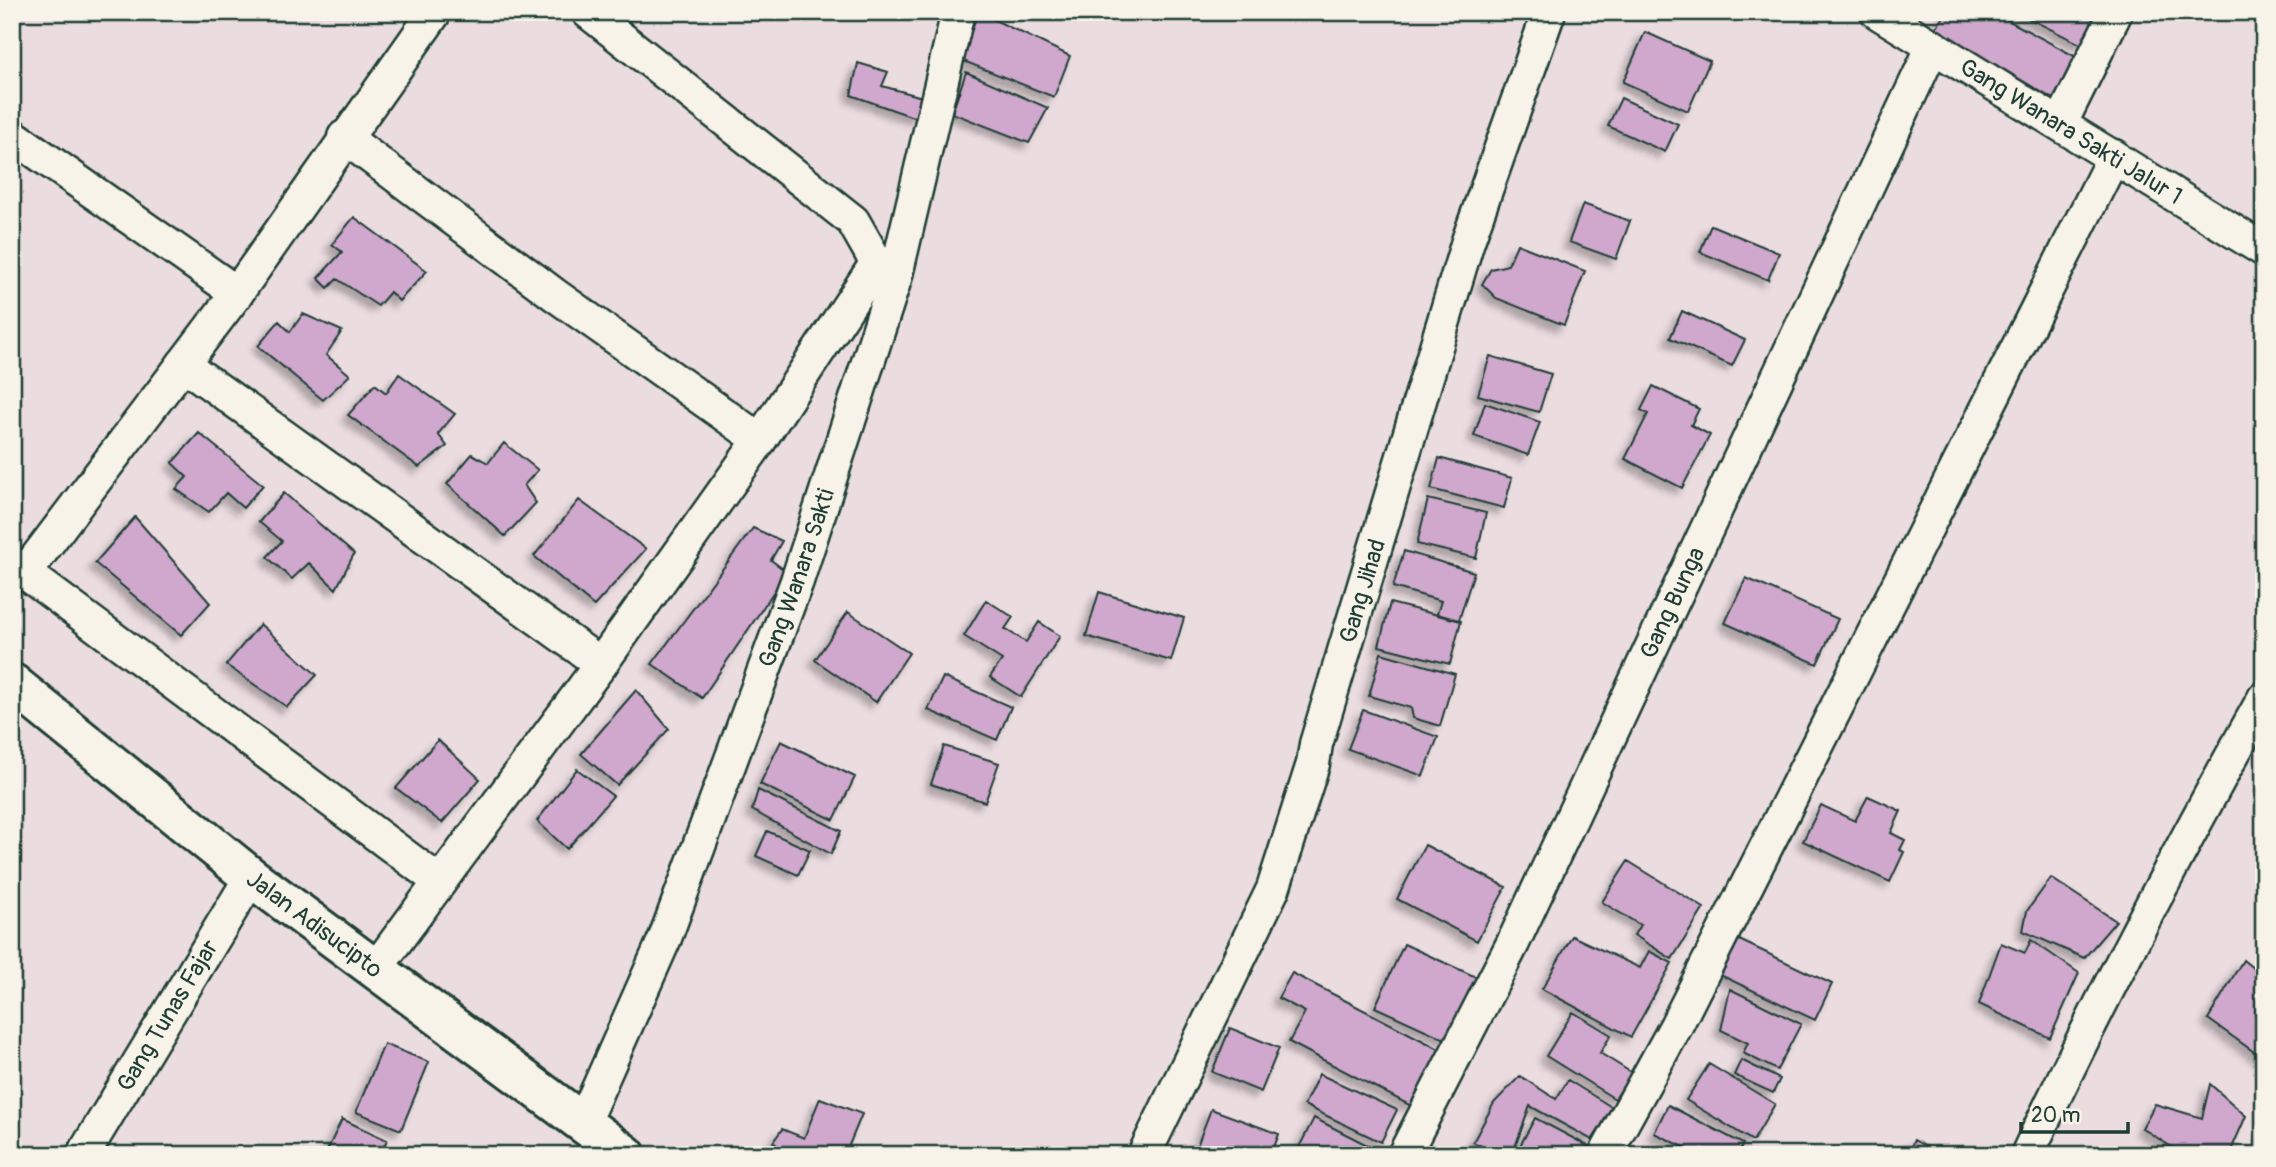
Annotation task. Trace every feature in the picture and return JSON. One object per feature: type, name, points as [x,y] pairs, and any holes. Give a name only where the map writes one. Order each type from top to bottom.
[{"type":"main road","name":"Jalan Adisucipto","points":[[12,683],[251,877],[374,971],[626,1155]]},
{"type":"street","points":[[435,12],[344,137],[237,293],[19,568],[440,881]]},
{"type":"street","points":[[374,971],[601,664],[760,440],[866,280],[874,258],[853,221],[588,12]]},
{"type":"street","name":"Gang Wanara Sakti","points":[[582,1125],[665,938],[797,581],[909,229],[958,12]]},
{"type":"street","name":"Gang Jihad","points":[[1144,1155],[1273,888],[1313,764],[1316,744],[1468,241],[1549,12]]},
{"type":"street","name":"Gang Wanara Sakti Jalur 1","points":[[1877,12],[2264,250]]},
{"type":"street","points":[[2061,123],[2116,12]]},
{"type":"street","name":"Gang Bunga","points":[[1407,1154],[1513,943],[1932,48]]},
{"type":"street","points":[[344,137],[555,295],[760,440]]},
{"type":"street","points":[[13,138],[237,293]]},
{"type":"street","points":[[1605,1155],[1676,1026],[2114,156]]},
{"type":"street","points":[[183,364],[601,664]]},
{"type":"street","points":[[2027,1155],[2092,1016],[2158,889],[2264,698]]},
{"type":"street","name":"Gang Tunas Fajar","points":[[83,1155],[251,877]]},
{"type":"building","points":[[612,12],[637,12],[627,24]]},
{"type":"building","points":[[978,12],[1070,56],[1054,97],[961,60]]},
{"type":"building","points":[[1947,12],[1993,12],[2078,58],[2053,99],[1935,29]]},
{"type":"building","points":[[2016,12],[2098,12],[2099,13],[2082,45]]},
{"type":"building","points":[[1645,32],[1710,61],[1688,111],[1623,82]]},
{"type":"building","points":[[858,63],[888,72],[882,86],[926,98],[916,118],[851,95]]},
{"type":"building","points":[[966,72],[1048,108],[1029,143],[952,113]]},
{"type":"building","points":[[1621,98],[1678,124],[1665,152],[1608,126]]},
{"type":"building","points":[[1583,204],[1630,221],[1616,259],[1569,242]]},
{"type":"building","points":[[354,217],[427,271],[399,301],[390,292],[378,306],[337,279],[328,288],[318,278],[342,252],[332,244]]},
{"type":"building","points":[[1711,225],[1779,253],[1768,280],[1700,252]]},
{"type":"building","points":[[1517,244],[1585,271],[1564,325],[1496,298],[1482,284],[1491,269],[1508,265]]},
{"type":"building","points":[[1682,311],[1745,340],[1732,366],[1670,338]]},
{"type":"building","points":[[303,314],[342,331],[326,355],[350,375],[323,400],[258,346],[279,321],[290,332]]},
{"type":"building","points":[[1490,356],[1551,374],[1539,412],[1478,395]]},
{"type":"building","points":[[399,374],[455,414],[438,434],[447,446],[419,467],[348,415],[375,384],[386,393]]},
{"type":"building","points":[[1653,386],[1699,409],[1691,425],[1710,435],[1682,488],[1625,459],[1648,414],[1641,410]]},
{"type":"building","points":[[1485,403],[1540,422],[1528,455],[1474,436]]},
{"type":"building","points":[[199,433],[263,485],[243,508],[226,493],[209,512],[176,489],[187,477],[172,463]]},
{"type":"building","points":[[504,443],[538,470],[524,485],[536,503],[505,536],[447,484],[472,454],[488,463]]},
{"type":"building","points":[[1439,458],[1512,478],[1504,508],[1431,489]]},
{"type":"building","points":[[284,493],[354,554],[336,589],[309,563],[292,579],[267,557],[282,541],[259,522]]},
{"type":"building","points":[[1428,499],[1486,513],[1476,558],[1417,544]]},
{"type":"building","points":[[579,500],[646,549],[594,606],[534,556]]},
{"type":"building","points":[[135,517],[210,603],[181,635],[95,563]]},
{"type":"building","points":[[753,528],[782,541],[771,560],[787,572],[702,698],[652,664]]},
{"type":"building","points":[[1404,551],[1474,572],[1459,620],[1437,614],[1441,601],[1393,587]]},
{"type":"building","points":[[1746,578],[1838,619],[1817,664],[1725,623]]},
{"type":"building","points":[[1099,592],[1184,618],[1171,661],[1086,636]]},
{"type":"building","points":[[986,600],[1013,617],[1005,629],[1026,642],[1039,622],[1060,636],[1021,697],[990,677],[1002,660],[964,636]]},
{"type":"building","points":[[1390,603],[1461,621],[1450,664],[1379,646]]},
{"type":"building","points":[[848,612],[909,653],[876,702],[815,660]]},
{"type":"building","points":[[260,624],[317,675],[287,707],[226,665]]},
{"type":"building","points":[[1381,653],[1455,674],[1440,726],[1413,718],[1411,708],[1369,696]]},
{"type":"building","points":[[943,677],[1011,707],[997,740],[928,710]]},
{"type":"building","points":[[636,690],[669,729],[617,785],[581,754]]},
{"type":"building","points":[[1363,710],[1438,737],[1423,776],[1348,749]]},
{"type":"building","points":[[438,740],[480,779],[442,823],[396,788]]},
{"type":"building","points":[[781,741],[855,777],[834,820],[760,784]]},
{"type":"building","points":[[944,746],[999,763],[985,802],[931,784]]},
{"type":"building","points":[[577,769],[613,796],[567,849],[537,821]]},
{"type":"building","points":[[758,790],[841,831],[831,854],[752,810]]},
{"type":"building","points":[[1868,796],[1901,811],[1891,833],[1905,840],[1900,850],[1904,852],[1890,882],[1803,841],[1821,805],[1855,821]]},
{"type":"building","points":[[767,831],[810,850],[798,875],[756,856]]},
{"type":"building","points":[[1425,845],[1506,887],[1477,941],[1397,899]]},
{"type":"building","points":[[1628,861],[1704,908],[1672,959],[1634,935],[1640,925],[1602,902]]},
{"type":"building","points":[[2051,878],[2116,921],[2084,958],[2023,931],[2027,911]]},
{"type":"building","points":[[1572,936],[1640,968],[1649,951],[1672,963],[1631,1037],[1542,989]]},
{"type":"building","points":[[1733,937],[1832,984],[1815,1020],[1716,973]]},
{"type":"building","points":[[2031,940],[2079,973],[2050,1038],[1979,1004],[2001,943],[2025,953]]},
{"type":"building","points":[[1404,944],[1476,977],[1447,1040],[1375,1007]]},
{"type":"building","points":[[2243,960],[2264,977],[2255,1014],[2264,1017],[2264,1059],[2208,1019]]},
{"type":"building","points":[[1292,973],[1441,1050],[1411,1106],[1289,1042],[1305,1012],[1278,998]]},
{"type":"building","points":[[1730,989],[1801,1024],[1777,1070],[1743,1053],[1748,1043],[1721,1030]]},
{"type":"building","points":[[1573,1012],[1611,1035],[1600,1053],[1632,1073],[1615,1099],[1546,1056]]},
{"type":"building","points":[[1230,1028],[1279,1048],[1261,1092],[1212,1072]]},
{"type":"building","points":[[384,1044],[429,1062],[401,1130],[356,1112]]},
{"type":"building","points":[[1741,1060],[1780,1079],[1773,1093],[1734,1075]]},
{"type":"building","points":[[1709,1064],[1775,1104],[1753,1141],[1686,1100]]},
{"type":"building","points":[[1319,1074],[1397,1110],[1381,1142],[1304,1105]]},
{"type":"building","points":[[1520,1076],[1556,1099],[1568,1080],[1613,1108],[1592,1140],[1530,1106],[1512,1155],[1498,1155],[1473,1142],[1494,1103]]},
{"type":"building","points":[[2210,1084],[2246,1116],[2229,1155],[2184,1155],[2142,1128],[2155,1104],[2202,1118]]},
{"type":"building","points":[[820,1098],[862,1114],[845,1155],[785,1155],[786,1152],[773,1142],[782,1129],[804,1138]]},
{"type":"building","points":[[1668,1105],[1743,1144],[1738,1155],[1701,1155],[1654,1133]]},
{"type":"building","points":[[1211,1109],[1279,1134],[1271,1155],[1194,1154]]},
{"type":"building","points":[[1314,1118],[1387,1155],[1295,1155]]},
{"type":"building","points":[[1535,1118],[1588,1146],[1583,1155],[1515,1155]]},
{"type":"building","points":[[342,1119],[387,1140],[380,1155],[325,1155]]},
{"type":"building","points":[[1914,1140],[1941,1155],[1907,1155]]}]
